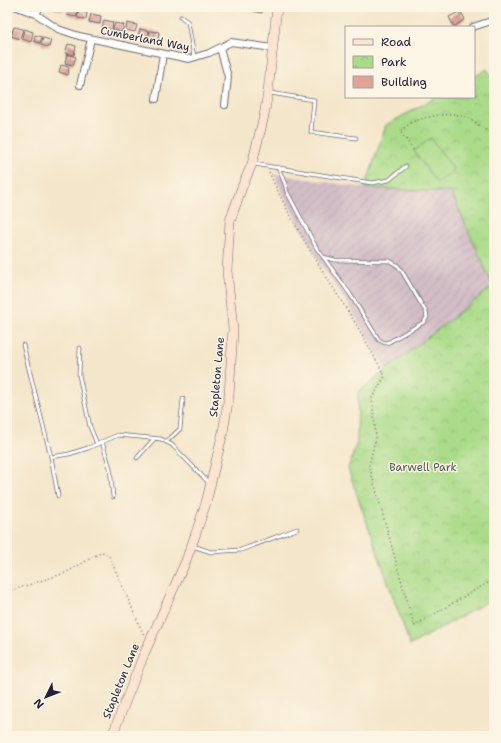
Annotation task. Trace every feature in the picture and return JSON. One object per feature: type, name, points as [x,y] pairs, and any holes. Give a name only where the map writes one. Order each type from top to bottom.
[{"type":"street","name":"Cumberland Way","points":[[17,7],[36,14],[58,29],[78,36],[189,59],[209,53],[231,42],[272,48]]},
{"type":"street","points":[[36,14],[40,7]]},
{"type":"street","name":"Stapleton Lane","points":[[112,736],[148,645],[185,563],[206,503],[223,432],[229,396],[233,329],[228,271],[230,221],[252,164],[268,92],[277,7]]},
{"type":"street","points":[[475,26],[494,20]]},
{"type":"street","points":[[80,85],[91,39]]},
{"type":"street","points":[[220,48],[228,77],[225,105]]},
{"type":"street","points":[[156,99],[163,54]]},
{"type":"lane","points":[[181,17],[188,22],[194,57]]},
{"type":"lane","points":[[268,92],[314,100],[311,132],[356,138]]},
{"type":"lane","points":[[252,164],[372,183],[389,180],[406,166]]},
{"type":"lane","points":[[278,167],[287,192],[316,247],[331,269],[350,294],[379,340],[385,343],[389,342],[424,322],[426,312],[398,266],[390,261],[335,260],[323,257]]},
{"type":"lane","points":[[23,345],[51,457],[58,496]]},
{"type":"lane","points":[[80,348],[80,375],[90,427],[97,444]]},
{"type":"lane","points":[[166,442],[180,429],[183,399]]},
{"type":"lane","points":[[51,457],[69,454],[118,435],[161,439],[172,445],[210,484]]},
{"type":"lane","points":[[137,458],[154,439]]},
{"type":"lane","points":[[102,442],[110,468],[113,497]]},
{"type":"lane","points":[[191,545],[212,552],[241,550],[297,529]]},
{"type":"path","points":[[413,150],[400,131],[412,122],[440,115],[454,114],[468,118],[494,136]]},
{"type":"path","points":[[266,166],[280,198],[350,314],[385,376],[372,398],[376,437],[369,465],[414,626],[494,579]]},
{"type":"path","points":[[7,592],[65,573],[102,552],[110,556],[148,645]]},
{"type":"shaded area","points":[[274,174],[365,188],[451,192],[493,286],[386,370],[349,306],[320,263],[284,196]]},
{"type":"green space","name":"Barwell Park","points":[[487,69],[494,80],[494,598],[410,645],[348,469],[357,442],[358,392],[493,286],[451,192],[365,188],[386,125],[435,98],[475,98],[475,76]]},
{"type":"green space","points":[[431,138],[454,170],[437,183],[414,151]]},
{"type":"building","points":[[54,7],[64,7],[63,11],[54,9]]},
{"type":"building","points":[[254,7],[264,7],[262,13],[253,11]]},
{"type":"building","points":[[69,8],[78,11],[76,17],[67,15]]},
{"type":"building","points":[[459,9],[465,19],[454,26],[449,17],[457,13],[456,11]]},
{"type":"building","points":[[79,11],[87,13],[86,19],[77,18]]},
{"type":"building","points":[[91,14],[101,16],[100,24],[89,22]]},
{"type":"building","points":[[104,20],[113,22],[112,30],[102,28]]},
{"type":"building","points":[[115,23],[124,25],[122,32],[113,30]]},
{"type":"building","points":[[127,23],[137,25],[135,32],[126,30]]},
{"type":"building","points":[[14,27],[23,29],[20,39],[11,36]]},
{"type":"building","points":[[24,29],[33,32],[31,42],[22,39]]},
{"type":"building","points":[[140,29],[149,31],[148,38],[138,36]]},
{"type":"building","points":[[150,31],[159,32],[158,40],[148,39]]},
{"type":"building","points":[[35,35],[42,37],[40,43],[34,41]]},
{"type":"building","points":[[43,38],[51,40],[49,47],[41,45]]},
{"type":"building","points":[[68,44],[76,46],[74,55],[65,53]]},
{"type":"building","points":[[67,54],[76,57],[73,65],[65,63]]},
{"type":"building","points":[[61,65],[69,67],[68,75],[59,72]]}]
